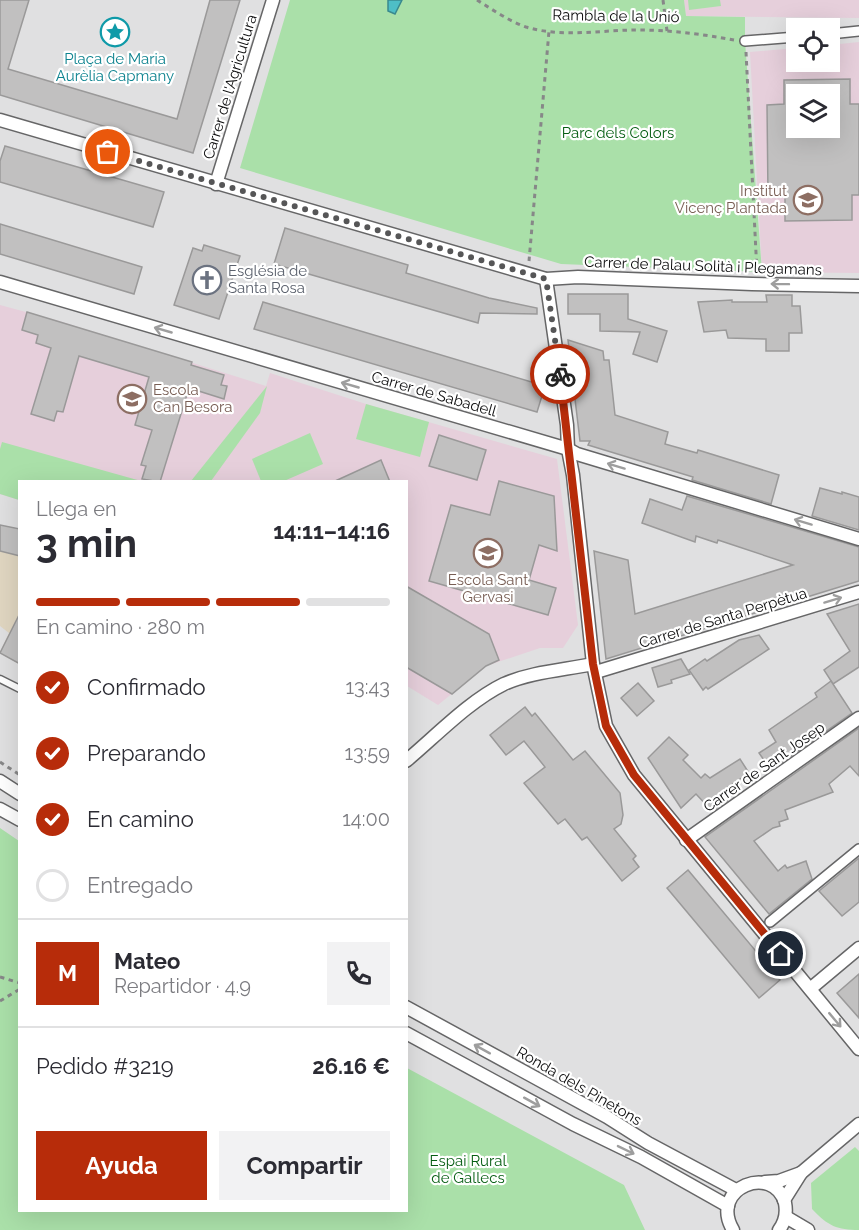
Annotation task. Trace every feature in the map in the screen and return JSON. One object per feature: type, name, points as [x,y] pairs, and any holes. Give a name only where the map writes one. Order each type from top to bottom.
[{"type":"street","name":"Carrer de l'Agricultura","points":[[216,184],[273,0]]},
{"type":"street","points":[[840,33],[859,31]]},
{"type":"street","points":[[745,41],[786,38]]},
{"type":"street","name":"Carrer de Palau Solità i Plegamans","points":[[0,120],[546,279],[578,277],[859,286]]},
{"type":"street","points":[[546,279],[567,425],[595,668],[606,726],[634,775],[859,1049]]},
{"type":"street","name":"Carrer de Sabadell","points":[[0,282],[568,449],[577,454],[859,539]]},
{"type":"street","name":"Carrer de Santa Perpètua","points":[[408,759],[481,697],[504,684],[527,676],[595,668],[859,592]]},
{"type":"street","name":"Carrer de Sant Josep","points":[[686,840],[859,718]]},
{"type":"street","points":[[0,781],[18,794]]},
{"type":"street","points":[[0,809],[18,819]]},
{"type":"street","points":[[770,922],[859,849]]},
{"type":"street","points":[[810,989],[859,948]]},
{"type":"street","name":"Ronda dels Pinetons","points":[[408,1008],[736,1190]]},
{"type":"street","points":[[408,1035],[573,1124],[641,1157],[728,1206]]},
{"type":"street","points":[[784,1200],[801,1173],[859,1124]]},
{"type":"street","points":[[734,1230],[729,1222],[728,1206],[736,1190],[751,1183],[779,1181],[801,1173]]},
{"type":"street","points":[[760,1182],[774,1188],[784,1200],[786,1217],[779,1230]]},
{"type":"street","points":[[786,1217],[808,1230]]},
{"type":"lane","points":[[0,679],[18,689]]},
{"type":"path","name":"Rambla de la Unió","points":[[477,0],[500,15],[527,27],[562,33],[667,31],[745,41]]},
{"type":"path","points":[[663,0],[667,31]]},
{"type":"path","points":[[529,261],[549,31]]},
{"type":"path","points":[[745,41],[757,274]]},
{"type":"path","points":[[0,762],[18,775]]},
{"type":"path","points":[[0,977],[18,982]]},
{"type":"path","points":[[0,1001],[18,990]]},
{"type":"shaded area","points":[[684,0],[859,0],[859,18],[686,16]]},
{"type":"shaded area","name":"Institut Vicenç Plantada","points":[[859,42],[859,273],[762,272],[750,52],[786,49],[786,72],[840,72],[840,44]]},
{"type":"shaded area","points":[[0,305],[59,321],[266,386],[270,373],[366,404],[557,459],[578,625],[563,648],[540,648],[486,666],[438,705],[408,687],[408,480],[18,480],[18,500],[0,494]]},
{"type":"shaded area","points":[[0,525],[18,529],[18,663],[0,653],[9,633],[0,626]]},
{"type":"green space","name":"Parc dels Colors","points":[[290,0],[684,0],[686,16],[745,17],[762,272],[561,264],[240,168]]},
{"type":"green space","points":[[688,0],[720,0],[721,6],[689,10]]},
{"type":"green space","points":[[267,386],[260,413],[212,480],[192,480]]},
{"type":"green space","points":[[366,404],[429,422],[420,457],[356,439]]},
{"type":"green space","points":[[310,433],[323,464],[286,480],[261,480],[252,459]]},
{"type":"green space","points":[[2,442],[137,480],[18,480],[18,500],[0,494]]},
{"type":"green space","name":"Espai Rural de Gallecs","points":[[0,828],[18,840],[18,1212],[408,1212],[408,1069],[624,1185],[645,1230],[0,1230]]},
{"type":"green space","points":[[855,1147],[859,1151],[859,1230],[833,1226],[812,1209],[811,1183]]},
{"type":"water","points":[[388,0],[402,0],[395,14],[388,11]]},
{"type":"building","points":[[0,0],[29,0],[8,69],[177,119],[210,0],[240,0],[193,153],[0,95]]},
{"type":"building","points":[[850,79],[850,104],[859,104],[859,195],[852,195],[852,220],[785,221],[785,196],[768,196],[767,105],[784,104],[784,80]]},
{"type":"building","points":[[5,146],[164,192],[153,227],[0,182],[0,161]]},
{"type":"building","points":[[0,224],[142,267],[134,294],[0,254]]},
{"type":"building","points":[[285,228],[408,265],[406,273],[489,298],[537,308],[537,314],[480,313],[478,323],[274,264]]},
{"type":"building","name":"Església de Santa Rosa","points":[[204,245],[240,256],[219,319],[174,305],[193,248],[202,251]]},
{"type":"building","points":[[568,294],[628,294],[628,319],[667,331],[657,362],[633,354],[640,332],[600,331],[600,314],[568,314]]},
{"type":"building","points":[[766,295],[792,295],[792,306],[800,306],[802,333],[789,333],[789,351],[766,351],[766,339],[728,338],[726,330],[704,332],[698,302],[732,300],[732,302],[767,302]]},
{"type":"building","points":[[263,302],[545,386],[537,412],[254,329]]},
{"type":"building","points":[[27,312],[192,362],[191,365],[224,375],[221,385],[227,386],[224,399],[189,388],[161,480],[142,479],[146,466],[141,465],[152,430],[135,425],[149,377],[79,356],[63,412],[57,411],[54,421],[31,414],[51,348],[36,343],[38,335],[22,330]]},
{"type":"building","points":[[568,340],[603,351],[604,360],[609,360],[615,415],[668,432],[665,444],[697,453],[698,450],[779,475],[771,504],[588,445],[590,441],[580,441]]},
{"type":"building","points":[[439,435],[486,450],[477,480],[429,466]]},
{"type":"building","points":[[381,460],[389,480],[337,480]]},
{"type":"building","points":[[499,481],[554,496],[557,551],[539,545],[529,580],[556,588],[548,615],[429,581],[451,505],[490,515]]},
{"type":"building","points":[[820,488],[859,497],[859,530],[812,516]]},
{"type":"building","points":[[687,496],[859,547],[859,581],[606,659],[594,551],[628,560],[635,614],[793,565],[718,540],[717,543],[696,536],[695,542],[642,523],[650,499],[682,510]]},
{"type":"building","points":[[0,525],[18,529],[18,556],[0,551]]},
{"type":"building","points":[[408,587],[489,634],[499,660],[486,666],[452,694],[408,668]]},
{"type":"building","points":[[859,604],[859,667],[833,684],[824,670],[850,651],[827,614]]},
{"type":"building","points":[[18,617],[18,663],[0,653]]},
{"type":"building","points":[[759,635],[769,649],[703,690],[689,670],[739,640]]},
{"type":"building","points":[[681,659],[690,674],[658,687],[652,668]]},
{"type":"building","points":[[831,681],[852,713],[771,770],[759,753],[776,742],[769,730],[817,697],[815,693]]},
{"type":"building","points":[[638,683],[654,701],[637,716],[621,698]]},
{"type":"building","points":[[525,707],[532,716],[535,713],[573,760],[585,751],[620,793],[623,815],[621,824],[614,829],[636,856],[633,859],[639,867],[622,881],[587,837],[582,840],[565,819],[558,824],[524,783],[545,767],[524,741],[506,755],[490,735]]},
{"type":"building","points":[[859,728],[859,776],[850,766],[829,784],[833,792],[785,810],[788,819],[779,822],[780,826],[754,841],[778,871],[785,865],[787,868],[806,861],[812,879],[769,914],[705,837]]},
{"type":"building","points":[[669,737],[688,755],[683,760],[701,778],[705,774],[710,778],[740,759],[749,773],[722,791],[730,799],[712,811],[696,794],[681,808],[648,758]]},
{"type":"building","points":[[859,858],[859,902],[842,916],[819,891]]},
{"type":"building","points":[[688,870],[780,980],[759,998],[667,888]]},
{"type":"building","points":[[859,974],[859,1018],[837,993]]},
{"type":"way so far","points":[[108,152],[546,279],[560,374]]},
{"type":"place","name":"Plaça de Maria Aurèlia Capmany","points":[[115,32]]},
{"type":"place","name":"Institut Vicenç Plantada","points":[[808,200]]},
{"type":"place","name":"Església de Santa Rosa","points":[[207,280]]},
{"type":"place","name":"Escola Can Besora","points":[[132,399]]},
{"type":"place","name":"Escola Sant Gervasi","points":[[488,553]]},
{"type":"route","points":[[560,374],[593,664],[606,726],[634,775],[781,954]]}]
